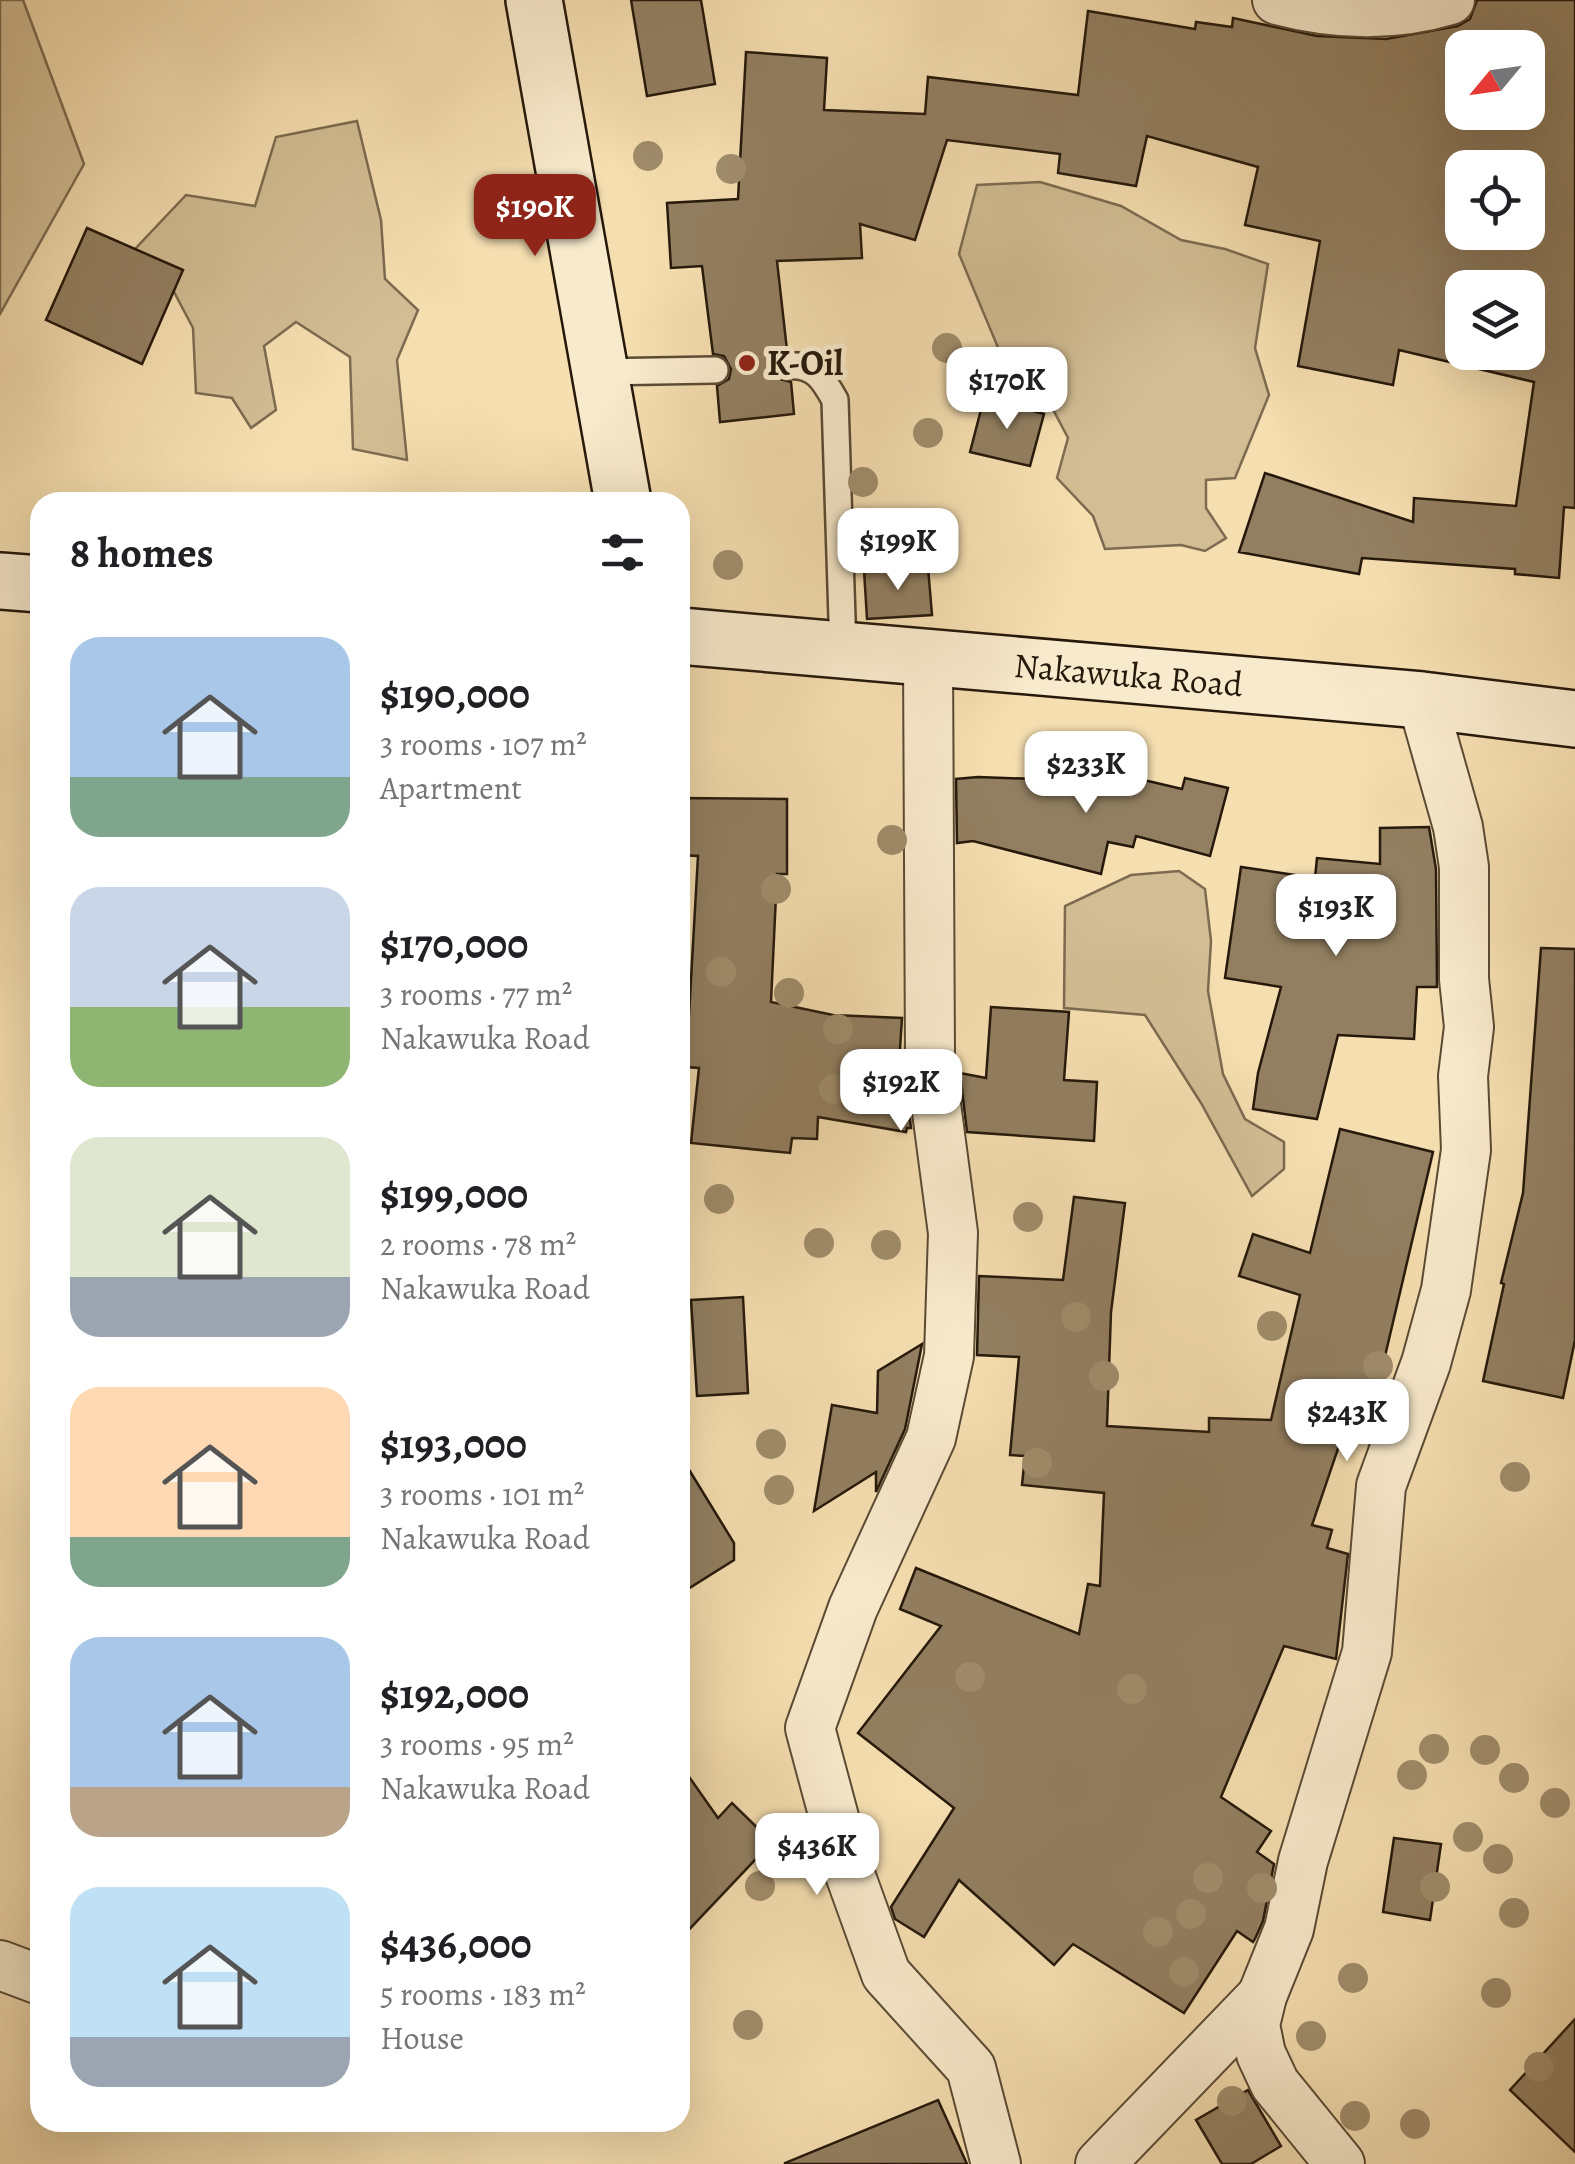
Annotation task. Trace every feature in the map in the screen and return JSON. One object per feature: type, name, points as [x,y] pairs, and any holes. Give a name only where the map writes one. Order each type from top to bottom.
[{"type":"main road","points":[[534,0],[621,492]]},
{"type":"main road","points":[[0,581],[30,583]]},
{"type":"main road","name":"Nakawuka Road","points":[[690,637],[1422,700],[1575,719]]},
{"type":"street","points":[[1277,0],[1312,8],[1388,13],[1450,0]]},
{"type":"street","points":[[928,658],[930,1058],[953,1233],[949,1356],[931,1438],[853,1608],[810,1728],[847,1866],[886,1974],[971,2068],[996,2164]]},
{"type":"street","points":[[1340,2164],[1275,2084],[1261,2054],[1256,2025],[1262,1996],[1289,1929],[1303,1861],[1367,1652],[1380,1486],[1426,1363],[1446,1290],[1466,1150],[1462,1076],[1469,1027],[1464,979],[1464,867],[1458,827],[1422,700]]},
{"type":"street","points":[[0,1965],[30,1976]]},
{"type":"street","points":[[1100,2164],[1262,1996]]},
{"type":"lane","points":[[789,366],[800,365],[822,375],[836,400],[842,650]]},
{"type":"lane","points":[[598,372],[715,370]]},
{"type":"shaded area","points":[[0,0],[23,0],[84,164],[0,314]]},
{"type":"shaded area","points":[[357,121],[381,220],[385,279],[418,310],[397,360],[407,460],[353,449],[350,357],[296,322],[264,346],[276,410],[251,428],[232,398],[196,393],[193,328],[174,292],[135,249],[186,195],[255,206],[276,137]]},
{"type":"shaded area","points":[[1040,182],[1121,206],[1181,240],[1225,249],[1268,264],[1255,348],[1269,395],[1235,478],[1206,480],[1206,508],[1226,538],[1205,551],[1181,545],[1105,549],[1093,516],[1057,478],[1068,438],[1048,400],[1004,362],[959,254],[977,185]]},
{"type":"shaded area","points":[[1179,871],[1205,889],[1211,941],[1208,991],[1223,1074],[1245,1119],[1284,1142],[1284,1169],[1252,1196],[1201,1103],[1145,1015],[1064,1008],[1065,906],[1131,875]]},
{"type":"building","points":[[631,0],[701,0],[715,84],[647,96]]},
{"type":"building","points":[[1477,0],[1575,0],[1575,508],[1564,507],[1559,578],[1515,574],[1515,569],[1362,558],[1359,574],[1239,552],[1265,473],[1413,522],[1414,498],[1516,506],[1534,382],[1483,370],[1545,370],[1545,270],[1445,270],[1445,361],[1399,350],[1393,385],[1298,366],[1320,241],[1245,225],[1258,167],[1147,136],[1136,186],[1058,173],[1060,154],[947,140],[915,240],[860,224],[862,258],[777,261],[787,350],[776,357],[773,367],[780,379],[791,382],[794,414],[720,422],[717,386],[729,379],[731,369],[724,356],[713,354],[702,266],[671,268],[667,203],[738,199],[746,52],[827,58],[824,110],[925,114],[928,77],[1078,95],[1088,11],[1195,29],[1196,22],[1232,27],[1233,18],[1317,36],[1386,39],[1458,26],[1470,19]]},
{"type":"building","points":[[87,228],[183,270],[142,364],[46,320]]},
{"type":"building","points":[[984,398],[1044,414],[1030,466],[970,452]]},
{"type":"building","points":[[928,567],[932,615],[867,619],[864,570]]},
{"type":"building","points":[[1093,768],[1182,789],[1185,778],[1228,788],[1210,856],[1136,836],[1133,847],[1108,842],[1101,874],[973,841],[957,843],[956,779],[1090,781]]},
{"type":"building","points":[[690,798],[787,799],[787,874],[777,874],[771,1002],[833,1015],[902,1018],[899,1064],[903,1065],[911,1128],[906,1132],[818,1117],[817,1139],[792,1138],[790,1153],[691,1143],[699,1068],[690,1067],[698,856],[690,856]]},
{"type":"building","points":[[1429,827],[1436,869],[1437,987],[1417,987],[1414,1039],[1338,1035],[1317,1119],[1253,1109],[1258,1073],[1281,987],[1225,978],[1241,867],[1315,878],[1317,858],[1380,864],[1380,828]]},
{"type":"building","points":[[1541,948],[1575,949],[1575,1340],[1563,1398],[1483,1381],[1523,1193]]},
{"type":"building","points":[[991,1007],[1069,1012],[1064,1080],[1097,1082],[1094,1141],[967,1132],[960,1073],[986,1078]]},
{"type":"building","points":[[1340,1129],[1433,1152],[1378,1386],[1361,1381],[1312,1525],[1332,1530],[1327,1548],[1348,1554],[1336,1659],[1284,1646],[1221,1797],[1271,1831],[1257,1852],[1274,1864],[1263,1921],[1255,1939],[1253,1942],[1237,1931],[1184,2013],[1073,1944],[1054,1965],[959,1880],[924,1937],[895,1919],[891,1907],[954,1808],[858,1733],[941,1626],[900,1609],[916,1568],[1079,1634],[1088,1584],[1100,1586],[1104,1493],[1022,1485],[1025,1456],[1010,1455],[1019,1357],[977,1355],[979,1276],[1063,1280],[1074,1197],[1125,1203],[1111,1312],[1107,1426],[1209,1432],[1209,1418],[1271,1420],[1300,1295],[1239,1276],[1253,1234],[1310,1253]]},
{"type":"building","points":[[743,1297],[748,1393],[697,1396],[691,1300]]},
{"type":"building","points":[[922,1344],[905,1429],[876,1492],[876,1472],[814,1511],[832,1405],[877,1413],[878,1371]]},
{"type":"building","points":[[690,1471],[734,1543],[734,1560],[690,1588]]},
{"type":"building","points":[[690,1778],[718,1818],[732,1803],[772,1842],[690,1928]]},
{"type":"building","points":[[1394,1838],[1441,1844],[1430,1920],[1383,1912]]},
{"type":"building","points":[[1575,2019],[1575,2152],[1510,2090]]},
{"type":"building","points":[[1248,2090],[1281,2146],[1251,2164],[1222,2164],[1196,2120]]},
{"type":"building","points":[[938,2100],[967,2164],[785,2164],[785,2163]]},
{"type":"place","name":"K-Oil","points":[[747,363]]}]
